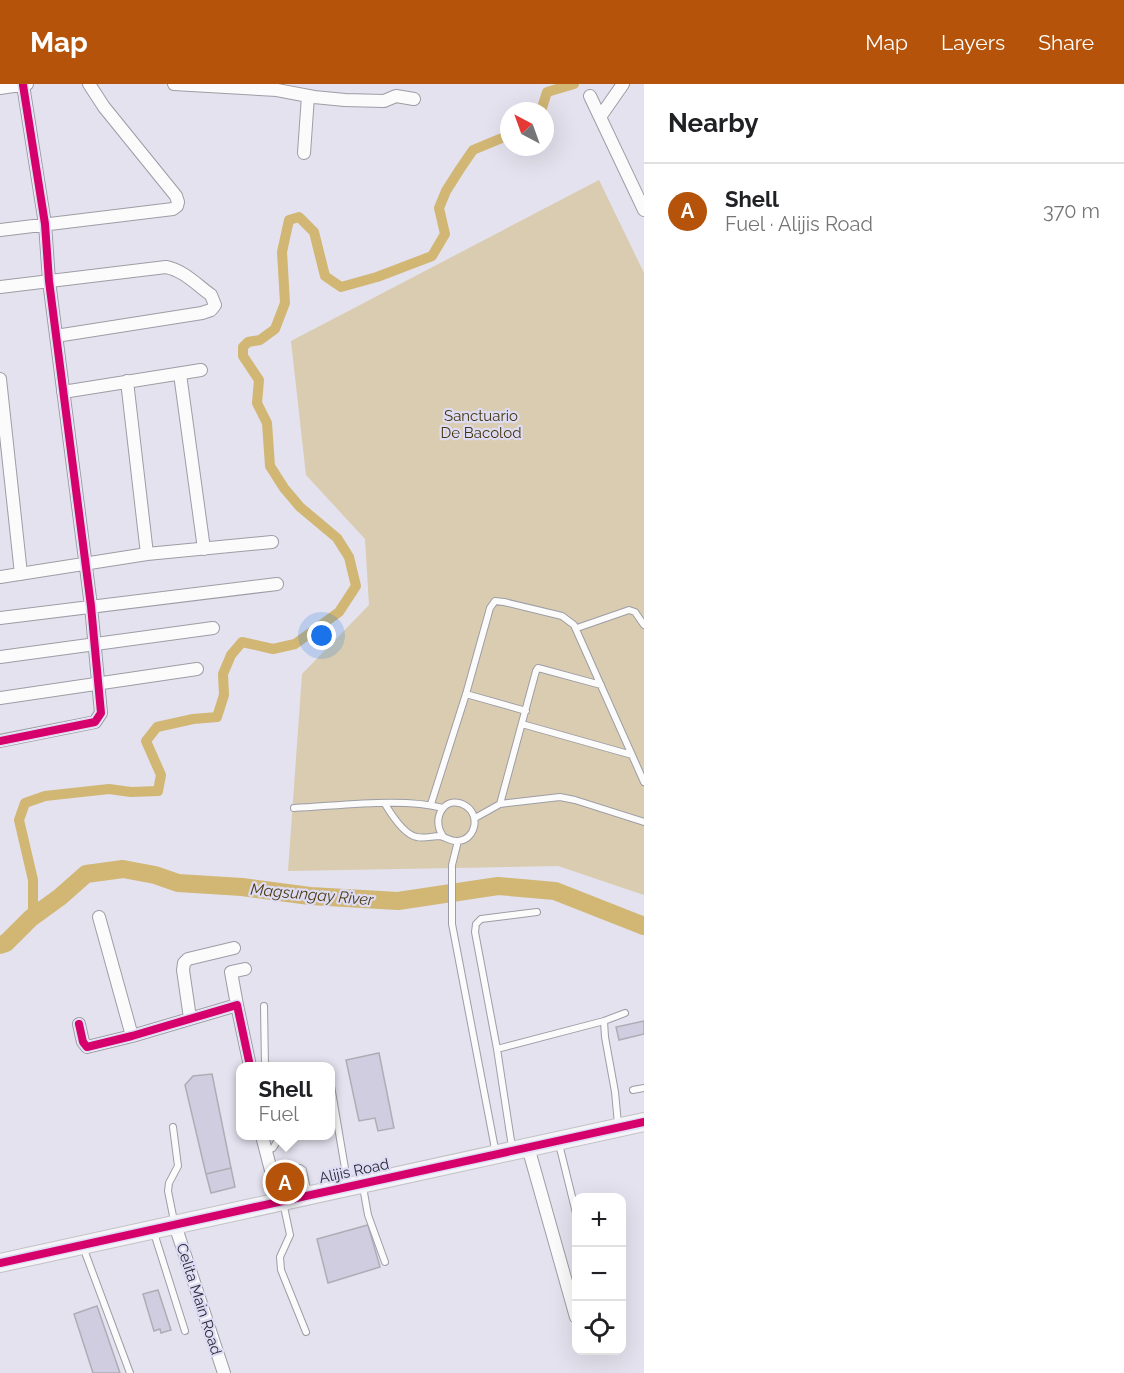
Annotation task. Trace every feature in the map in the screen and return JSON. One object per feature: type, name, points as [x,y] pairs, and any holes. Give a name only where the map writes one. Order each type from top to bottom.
[{"type":"main road","name":"Alijis Road","points":[[0,1263],[644,1122]]},
{"type":"street","points":[[0,88],[25,84],[45,224],[49,281],[91,606],[101,713],[95,722],[0,741]]},
{"type":"street","points":[[0,230],[172,209],[177,206],[176,196],[89,84]]},
{"type":"street","points":[[174,84],[277,87],[308,96],[380,101],[393,96],[414,99]]},
{"type":"street","points":[[600,117],[623,84]]},
{"type":"street","points":[[304,153],[308,96]]},
{"type":"street","points":[[590,96],[644,210]]},
{"type":"street","points":[[0,287],[166,267],[174,268],[211,295],[215,306],[202,313],[56,336]]},
{"type":"street","points":[[63,392],[201,370]]},
{"type":"street","points":[[180,374],[204,549]]},
{"type":"street","points":[[0,379],[21,574]]},
{"type":"street","points":[[127,381],[147,554]]},
{"type":"street","points":[[0,577],[147,554],[272,542]]},
{"type":"street","points":[[0,618],[277,584]]},
{"type":"street","points":[[0,657],[213,628]]},
{"type":"street","points":[[0,698],[197,669]]},
{"type":"street","points":[[99,917],[132,1036]]},
{"type":"street","points":[[190,1018],[184,963],[188,959],[234,948]]},
{"type":"street","points":[[245,969],[231,972],[249,1062]]},
{"type":"street","points":[[79,1023],[83,1042],[87,1047],[237,1005]]},
{"type":"street","points":[[263,1140],[281,1201]]},
{"type":"street","points":[[513,1151],[572,1306]]},
{"type":"street","name":"Celita Main Road","points":[[175,1225],[224,1373]]},
{"type":"lane","points":[[431,804],[466,694],[490,608],[495,601],[562,616],[577,628],[644,782]]},
{"type":"lane","points":[[577,628],[629,610],[641,618],[644,625]]},
{"type":"lane","points":[[500,804],[538,668],[601,685]]},
{"type":"lane","points":[[466,694],[526,711]]},
{"type":"lane","points":[[522,724],[632,755]]},
{"type":"lane","points":[[475,818],[500,804],[560,797],[644,822]]},
{"type":"lane","points":[[458,803],[472,811],[475,826],[471,834],[458,841],[443,836],[438,830],[437,822],[444,808],[458,803]]},
{"type":"lane","points":[[385,804],[394,819],[412,835],[417,837],[443,836]]},
{"type":"lane","points":[[294,808],[431,804],[444,808]]},
{"type":"lane","points":[[458,841],[452,865],[451,910],[513,1151]]},
{"type":"lane","points":[[513,1151],[475,932],[476,924],[481,919],[537,912]]},
{"type":"lane","points":[[264,1006],[266,1062]]},
{"type":"lane","points":[[497,1049],[604,1021],[625,1013]]},
{"type":"lane","points":[[604,1021],[619,1128]]},
{"type":"lane","points":[[633,1090],[644,1088]]},
{"type":"lane","points":[[335,1101],[355,1185],[385,1262]]},
{"type":"lane","points":[[173,1127],[178,1166],[169,1183],[168,1191],[175,1225]]},
{"type":"lane","points":[[266,1151],[273,1148],[278,1140]]},
{"type":"lane","points":[[558,1141],[572,1197]]},
{"type":"lane","points":[[273,1175],[300,1168],[303,1170],[308,1195]]},
{"type":"lane","points":[[281,1201],[290,1235],[280,1257],[281,1270],[306,1332]]},
{"type":"lane","points":[[153,1229],[185,1330]]},
{"type":"lane","points":[[83,1246],[130,1373]]},
{"type":"green space","name":"Sanctuario De Bacolod","points":[[599,180],[644,273],[644,895],[558,866],[288,871],[302,674],[369,605],[365,539],[306,475],[291,341]]},
{"type":"building","points":[[644,1021],[644,1034],[619,1040],[616,1027]]},
{"type":"building","points":[[379,1053],[394,1128],[378,1131],[375,1118],[359,1121],[346,1060]]},
{"type":"building","points":[[212,1074],[231,1168],[206,1174],[185,1085],[193,1076]]},
{"type":"building","points":[[231,1168],[235,1187],[211,1193],[206,1174]]},
{"type":"building","points":[[289,1173],[293,1189],[282,1191],[278,1176]]},
{"type":"building","points":[[368,1225],[380,1267],[328,1283],[317,1239]]},
{"type":"building","points":[[158,1290],[171,1330],[161,1333],[160,1329],[154,1331],[143,1294]]},
{"type":"building","points":[[97,1306],[120,1373],[93,1373],[74,1314]]},
{"type":"waterway","points":[[544,102],[547,92],[574,84]]},
{"type":"waterway","points":[[31,918],[33,880],[19,820],[25,803],[45,796],[109,789],[131,792],[158,791],[161,775],[146,741],[157,727],[193,719],[217,717],[224,695],[223,674],[231,655],[242,642],[273,649],[295,644],[339,612],[356,586],[349,557],[337,538],[300,507],[270,466],[267,423],[257,403],[259,380],[243,356],[243,347],[248,342],[260,340],[275,329],[285,303],[282,252],[289,220],[299,217],[314,232],[325,276],[341,287],[377,277],[432,256],[445,234],[439,208],[446,191],[473,150],[500,139]]},
{"type":"waterway","name":"Magsungay River","points":[[0,945],[6,943],[31,918],[86,874],[123,869],[155,875],[178,883],[242,887],[310,896],[398,901],[498,886],[555,891],[644,926]]},
{"type":"cycle path","points":[[0,741],[95,722],[101,713],[91,606],[49,281],[45,224],[23,85]]},
{"type":"cycle path","points":[[79,1024],[83,1042],[87,1047],[237,1005],[249,1062]]},
{"type":"cycle path","points":[[0,1263],[644,1122]]},
{"type":"place","name":"Shell","points":[[285,1182]]}]
